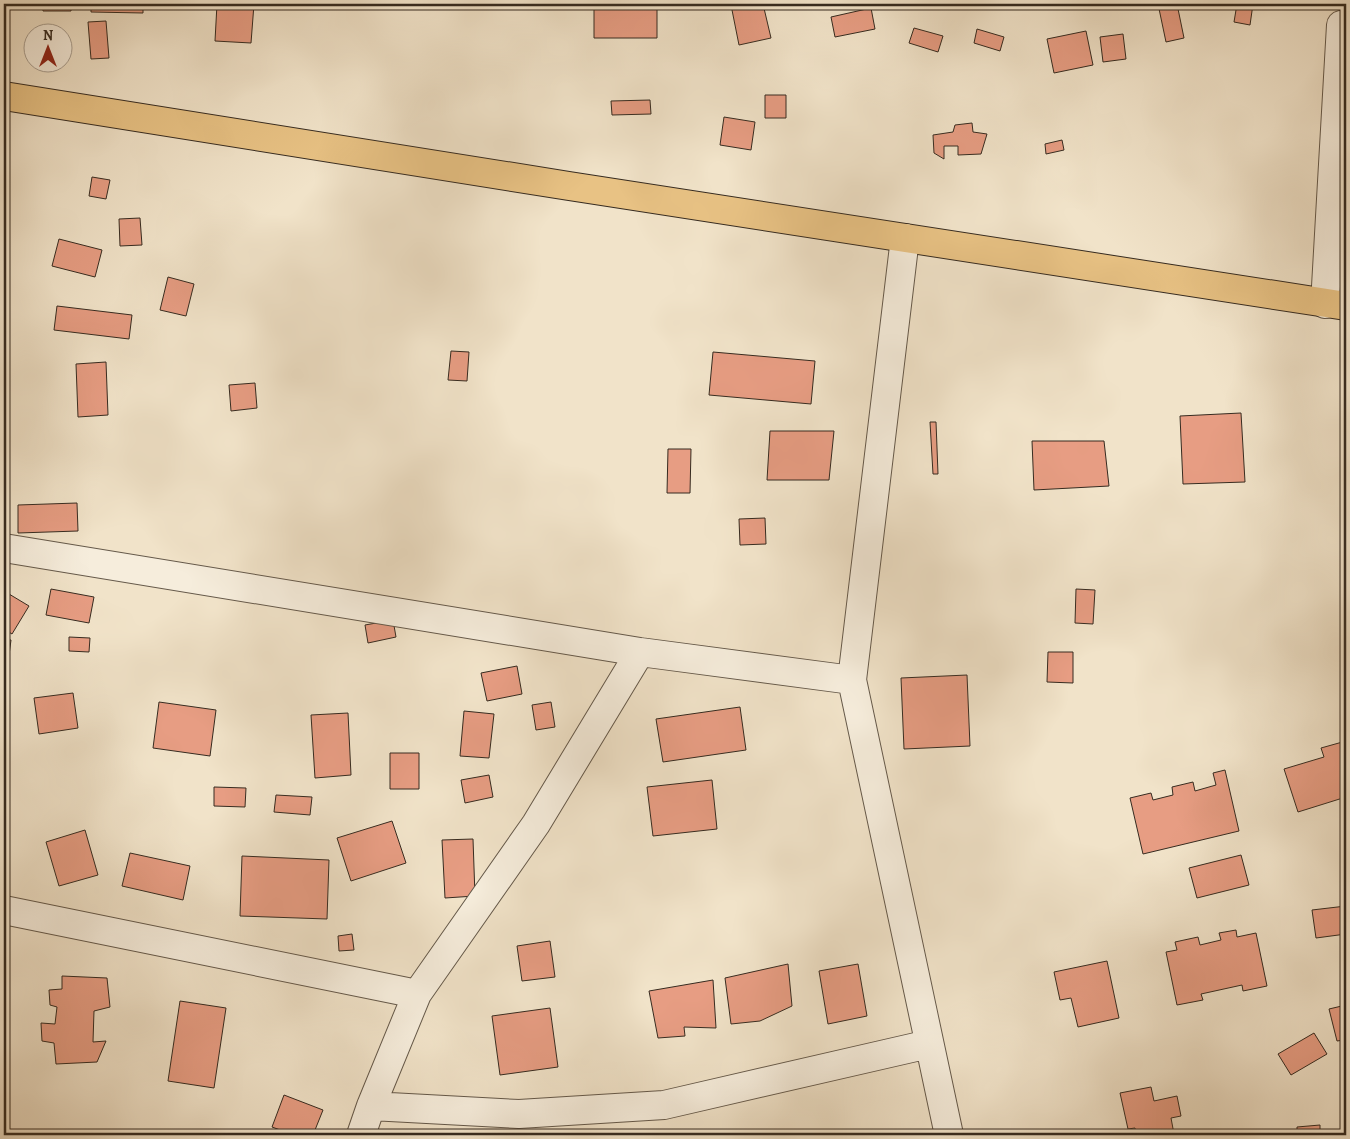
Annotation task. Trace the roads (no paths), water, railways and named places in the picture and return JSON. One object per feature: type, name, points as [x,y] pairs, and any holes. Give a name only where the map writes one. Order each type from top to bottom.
[{"type":"main road","points":[[4,96],[1336,305]]},
{"type":"street","points":[[1336,305],[1341,25],[1346,24]]},
{"type":"street","points":[[905,238],[852,680],[949,1135]]},
{"type":"street","points":[[4,548],[640,652],[852,680]]},
{"type":"street","points":[[361,1135],[370,1106],[417,994],[536,824],[640,652]]},
{"type":"street","points":[[4,910],[417,994]]},
{"type":"street","points":[[370,1106],[519,1114],[664,1105],[929,1044]]}]
